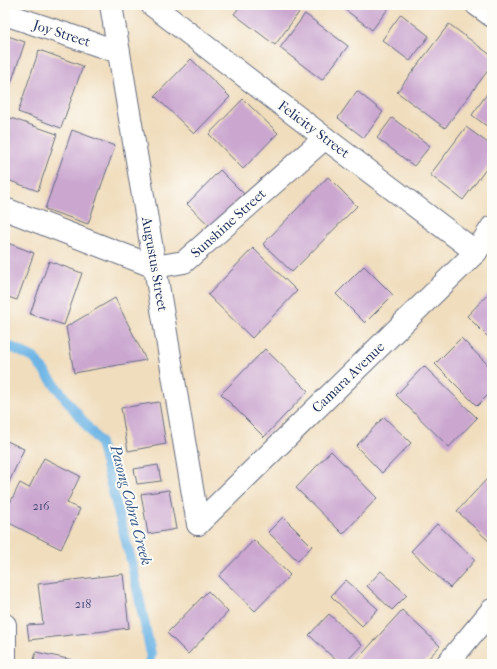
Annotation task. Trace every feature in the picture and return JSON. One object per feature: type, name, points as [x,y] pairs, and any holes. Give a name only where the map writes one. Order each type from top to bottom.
[{"type":"street","name":"Augustus Street","points":[[111,5],[198,524]]},
{"type":"street","name":"Felicity Street","points":[[152,5],[324,138],[476,252]]},
{"type":"street","points":[[478,5],[492,16]]},
{"type":"street","name":"Joy Street","points":[[5,14],[119,52]]},
{"type":"street","name":"Sunshine Street","points":[[155,267],[184,262],[324,138]]},
{"type":"street","points":[[5,209],[155,267]]},
{"type":"street","name":"Camara Avenue","points":[[198,524],[476,252],[492,227]]},
{"type":"street","points":[[446,664],[492,610]]},
{"type":"street","points":[[5,625],[5,658]]},
{"type":"building","points":[[241,5],[300,5],[303,7],[275,45],[234,14]]},
{"type":"building","points":[[339,5],[391,5],[372,30]]},
{"type":"building","points":[[305,14],[348,46],[322,80],[280,48]]},
{"type":"building","points":[[401,14],[429,36],[410,61],[382,40]]},
{"type":"building","points":[[449,24],[492,56],[492,65],[445,128],[397,92]]},
{"type":"building","points":[[5,35],[25,42],[5,101]]},
{"type":"building","points":[[39,50],[83,66],[61,128],[18,112]]},
{"type":"building","points":[[191,59],[230,97],[194,134],[155,96]]},
{"type":"building","points":[[492,87],[492,130],[472,115]]},
{"type":"building","points":[[357,91],[383,112],[364,138],[338,118]]},
{"type":"building","points":[[243,99],[278,133],[243,169],[209,134]]},
{"type":"building","points":[[5,116],[57,134],[38,191],[5,179]]},
{"type":"building","points":[[392,118],[430,146],[414,166],[377,138]]},
{"type":"building","points":[[466,127],[492,146],[492,161],[463,200],[430,175]]},
{"type":"building","points":[[72,130],[115,146],[88,224],[45,209]]},
{"type":"building","points":[[220,170],[244,194],[211,227],[187,204]]},
{"type":"building","points":[[328,177],[357,206],[292,272],[263,244]]},
{"type":"building","points":[[5,242],[34,253],[17,300],[5,296]]},
{"type":"building","points":[[253,248],[297,291],[252,338],[208,295]]},
{"type":"building","points":[[49,261],[82,273],[64,325],[30,314]]},
{"type":"building","points":[[364,266],[393,295],[365,323],[336,294]]},
{"type":"building","points":[[492,290],[492,341],[467,316]]},
{"type":"building","points":[[115,298],[146,360],[74,373],[66,327]]},
{"type":"building","points":[[461,338],[492,369],[492,391],[477,406],[435,364]]},
{"type":"building","points":[[265,349],[308,391],[264,437],[221,394]]},
{"type":"building","points":[[424,366],[477,418],[449,447],[396,395]]},
{"type":"building","points":[[159,402],[166,444],[128,451],[121,408]]},
{"type":"building","points":[[384,417],[411,443],[382,473],[356,446]]},
{"type":"building","points":[[5,440],[24,449],[5,491]]},
{"type":"building","points":[[331,451],[377,498],[343,534],[296,488]]},
{"type":"building","points":[[44,458],[80,476],[67,503],[80,509],[61,549],[5,521],[5,513],[20,483],[29,488]]},
{"type":"building","points":[[158,465],[161,481],[137,484],[134,469]]},
{"type":"building","points":[[487,479],[492,483],[492,544],[457,511]]},
{"type":"building","points":[[169,490],[176,529],[148,534],[141,494]]},
{"type":"building","points":[[283,517],[312,546],[298,561],[268,532]]},
{"type":"building","points":[[437,524],[475,560],[450,588],[411,551]]},
{"type":"building","points":[[254,540],[290,575],[255,611],[219,576]]},
{"type":"building","points":[[381,571],[407,595],[392,610],[367,586]]},
{"type":"building","points":[[123,574],[129,628],[29,640],[27,625],[43,624],[38,584]]},
{"type":"building","points":[[346,580],[378,609],[362,626],[331,596]]},
{"type":"building","points":[[208,591],[228,612],[188,654],[167,633]]},
{"type":"building","points":[[402,610],[440,646],[423,664],[355,664],[354,663]]},
{"type":"building","points":[[329,614],[362,645],[344,664],[340,664],[309,635]]},
{"type":"building","points":[[36,652],[86,663],[86,664],[33,664]]},
{"type":"waterway","name":"Pasong Cobra Creek","points":[[5,344],[34,358],[100,443],[131,560],[151,654],[149,664]]}]
